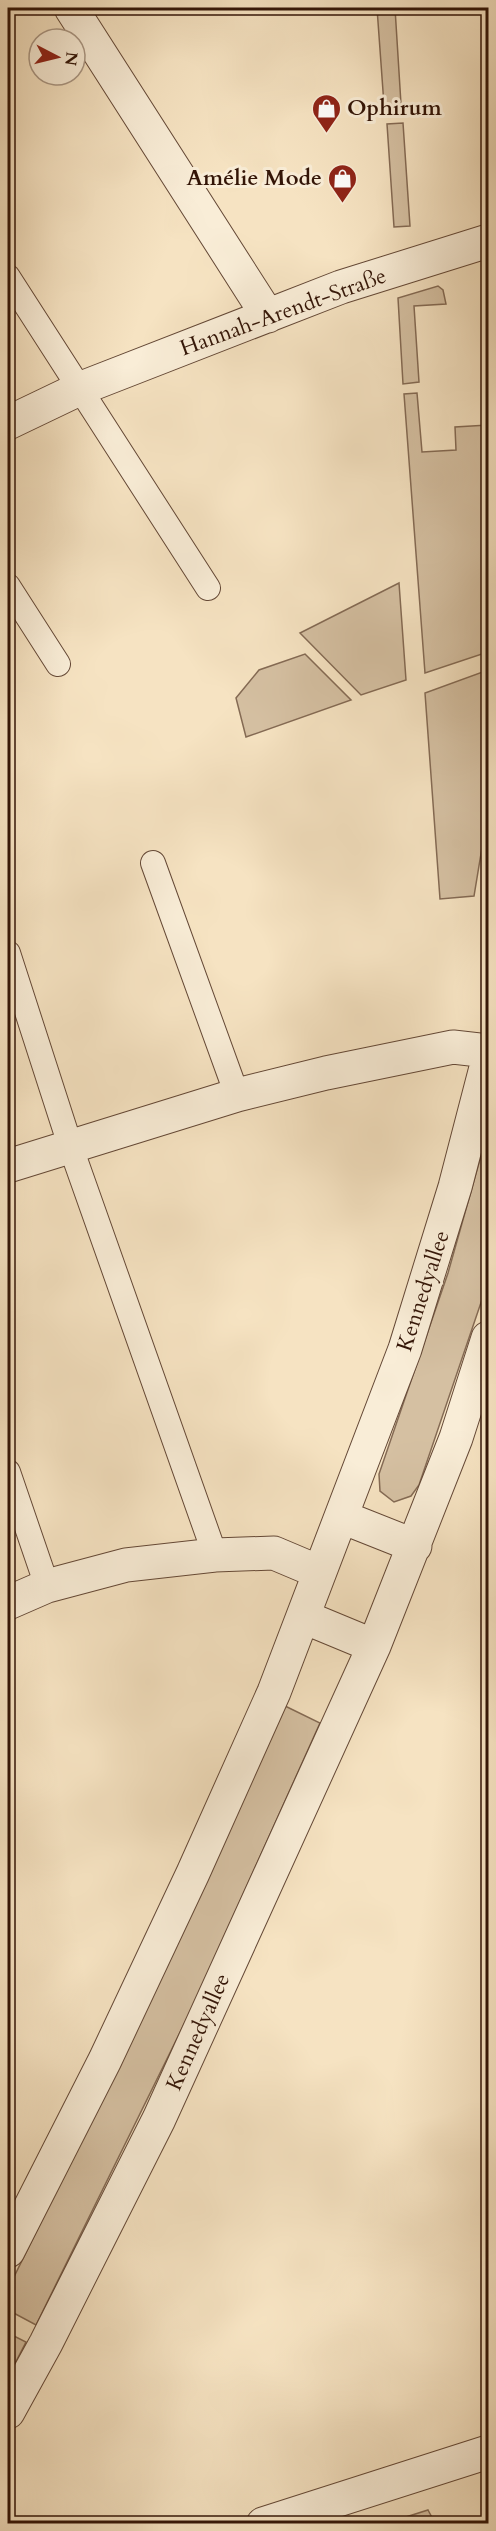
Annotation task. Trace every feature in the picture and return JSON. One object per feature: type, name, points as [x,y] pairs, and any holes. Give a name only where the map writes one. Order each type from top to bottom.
[{"type":"street","points":[[71,8],[268,316]]},
{"type":"street","name":"Hannah-Arendt-Straße","points":[[8,423],[79,389],[341,287],[489,241]]},
{"type":"street","points":[[8,1166],[237,1095],[453,1047],[489,1051]]},
{"type":"street","name":"Kennedyallee","points":[[8,2251],[105,2060],[193,1873],[274,1692],[405,1349],[455,1187],[489,1060]]},
{"type":"street","name":"Kennedyallee","points":[[8,2412],[46,2343],[159,2119],[374,1646],[456,1438],[489,1338]]},
{"type":"street","points":[[342,1517],[415,1546]]},
{"type":"street","points":[[8,1603],[48,1586],[126,1565],[215,1555],[274,1553],[319,1572]]},
{"type":"street","points":[[304,1617],[374,1646]]},
{"type":"street","points":[[263,2523],[489,2452]]},
{"type":"lane","points":[[8,277],[208,588]]},
{"type":"lane","points":[[8,586],[58,664]]},
{"type":"lane","points":[[153,863],[237,1095]]},
{"type":"lane","points":[[8,953],[70,1145],[215,1555]]},
{"type":"lane","points":[[8,1472],[48,1586]]},
{"type":"shaded area","points":[[377,8],[395,8],[401,104],[384,105]]},
{"type":"shaded area","points":[[403,123],[410,226],[394,227],[387,124]]},
{"type":"shaded area","points":[[488,270],[488,341],[487,341],[482,279]]},
{"type":"shaded area","points":[[438,286],[443,290],[446,304],[414,306],[419,382],[403,384],[398,298]]},
{"type":"shaded area","points":[[417,393],[422,452],[456,450],[455,427],[488,425],[488,652],[425,673],[404,394]]},
{"type":"shaded area","points":[[399,583],[406,680],[361,695],[300,633]]},
{"type":"shaded area","points":[[305,654],[351,700],[246,737],[236,698],[259,670]]},
{"type":"shaded area","points":[[488,670],[488,811],[474,896],[440,899],[425,693]]},
{"type":"shaded area","points":[[488,1131],[488,1282],[419,1485],[411,1496],[394,1502],[380,1491],[379,1474],[448,1273]]},
{"type":"shaded area","points":[[283,1705],[320,1723],[194,2004],[36,2325],[8,2310],[8,2289],[158,1984]]},
{"type":"shaded area","points":[[8,2333],[26,2342],[8,2377]]},
{"type":"shaded area","points":[[428,2510],[435,2523],[387,2523]]},
{"type":"place","name":"Ophirum","points":[[326,134]]},
{"type":"place","name":"Amélie Mode","points":[[343,204]]}]
